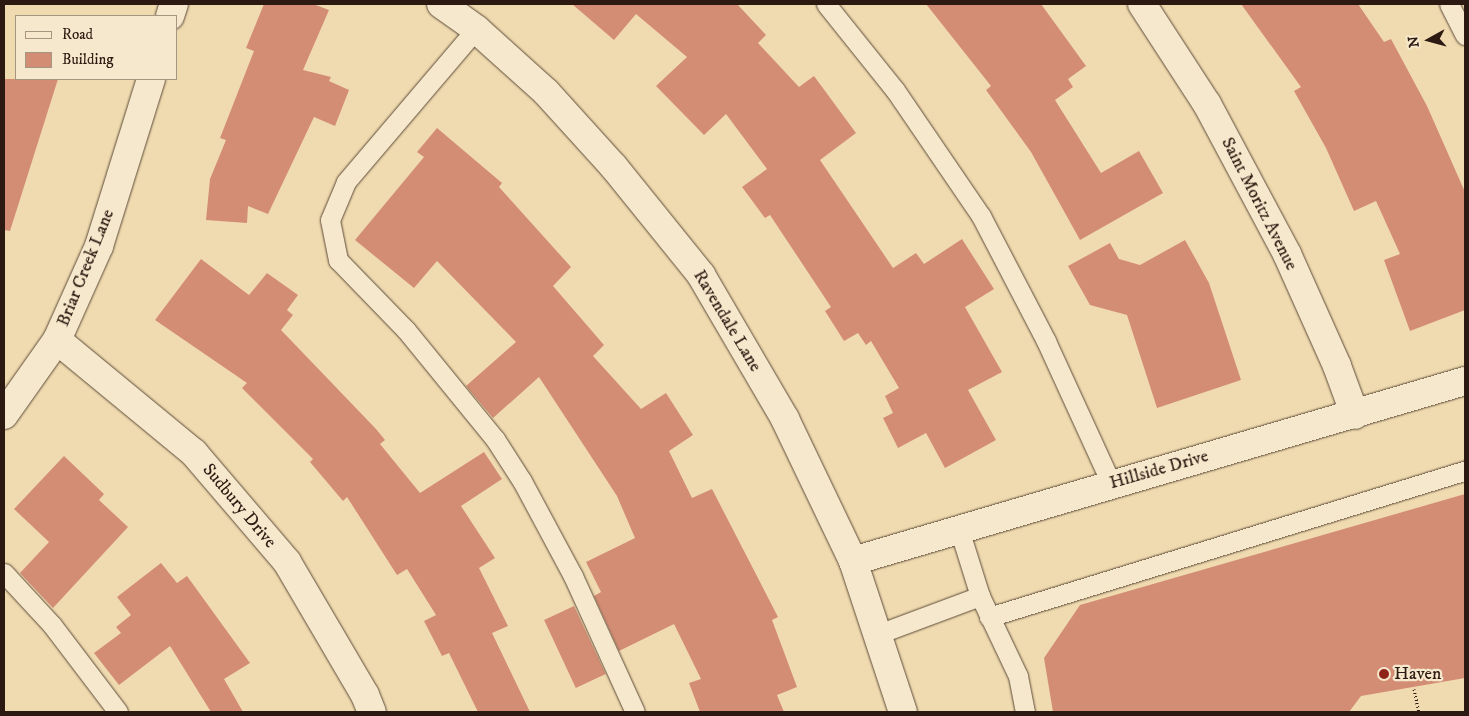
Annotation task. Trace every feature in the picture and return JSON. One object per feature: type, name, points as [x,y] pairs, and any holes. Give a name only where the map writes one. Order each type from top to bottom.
[{"type":"street","name":"Ravendale Lane","points":[[441,4],[476,29],[552,99],[614,167],[701,275],[785,419],[854,561],[903,712]]},
{"type":"street","name":"Saint Moritz Avenue","points":[[1142,4],[1207,104],[1287,254],[1337,366],[1355,415]]},
{"type":"street","name":"Briar Creek Lane","points":[[4,415],[57,340],[99,246],[151,80]]},
{"type":"street","name":"Sudbury Drive","points":[[57,340],[194,453],[287,562],[365,695],[372,712]]},
{"type":"street","name":"Hillside Drive","points":[[854,561],[1111,483],[1355,415],[1465,381]]},
{"type":"lane","points":[[826,4],[895,90],[981,216],[1046,341],[1111,483]]},
{"type":"lane","points":[[1449,4],[1465,35]]},
{"type":"lane","points":[[476,29],[346,182],[330,220],[338,260],[406,330],[500,446],[573,576],[636,712]]},
{"type":"lane","points":[[989,617],[1465,471]]},
{"type":"lane","points":[[959,529],[980,596],[1018,676],[1025,712]]},
{"type":"lane","points":[[4,573],[52,625],[118,712]]},
{"type":"lane","points":[[878,634],[980,596]]},
{"type":"path","points":[[1414,689],[1419,712]]},
{"type":"building","points":[[264,4],[313,4],[329,10],[303,70],[331,77],[329,81],[349,90],[335,126],[314,117],[268,214],[248,206],[247,223],[206,220],[210,179],[226,140],[220,138],[254,51],[246,48]]},
{"type":"building","points":[[572,4],[737,4],[766,35],[758,43],[799,87],[814,76],[856,133],[820,160],[893,268],[916,253],[924,264],[962,239],[994,289],[965,307],[1002,372],[968,390],[996,440],[945,468],[926,433],[898,448],[883,418],[893,413],[885,396],[899,388],[871,341],[866,345],[858,333],[844,341],[825,311],[831,307],[770,215],[765,218],[742,187],[767,169],[726,114],[704,135],[656,86],[687,57],[636,14],[614,40]]},
{"type":"building","points":[[926,4],[1041,4],[1086,66],[1068,79],[1073,87],[1055,100],[1101,173],[1139,151],[1163,193],[1080,240],[1031,152],[986,90],[991,86]]},
{"type":"building","points":[[1241,4],[1358,4],[1384,42],[1391,39],[1427,106],[1465,192],[1465,310],[1410,331],[1384,260],[1400,254],[1376,201],[1354,211],[1326,148],[1294,91],[1301,87]]},
{"type":"building","points":[[4,79],[58,80],[10,231],[4,230]]},
{"type":"building","points":[[437,128],[502,183],[499,187],[571,267],[553,286],[604,345],[593,356],[641,409],[666,393],[693,435],[669,451],[692,498],[712,489],[778,617],[772,620],[797,687],[777,695],[784,712],[700,712],[689,683],[701,679],[674,624],[619,651],[594,596],[601,592],[586,562],[635,538],[617,496],[539,377],[493,418],[466,386],[516,342],[437,261],[414,288],[355,240],[424,157],[417,152]]},
{"type":"building","points":[[1185,240],[1209,283],[1241,380],[1157,408],[1127,315],[1090,305],[1068,266],[1110,243],[1119,259],[1140,265]]},
{"type":"building","points":[[201,259],[249,295],[267,273],[298,295],[287,310],[293,315],[281,330],[376,429],[385,440],[380,444],[420,493],[484,452],[502,479],[461,506],[495,558],[479,568],[508,626],[492,633],[530,712],[478,712],[449,653],[442,656],[424,621],[436,615],[407,569],[397,575],[347,497],[343,501],[310,462],[313,459],[242,388],[247,383],[155,320]]},
{"type":"building","points":[[64,456],[104,494],[99,500],[128,527],[53,608],[20,573],[49,542],[14,509]]},
{"type":"building","points":[[1465,494],[1465,678],[1361,696],[1349,712],[1053,712],[1044,658],[1080,605]]},
{"type":"building","points":[[161,563],[177,583],[187,576],[250,663],[224,679],[243,712],[211,712],[170,646],[119,685],[94,653],[121,633],[116,627],[131,615],[117,597]]},
{"type":"building","points":[[574,606],[606,674],[576,688],[544,620]]},
{"type":"place","name":"Haven","points":[[1384,674]]}]
